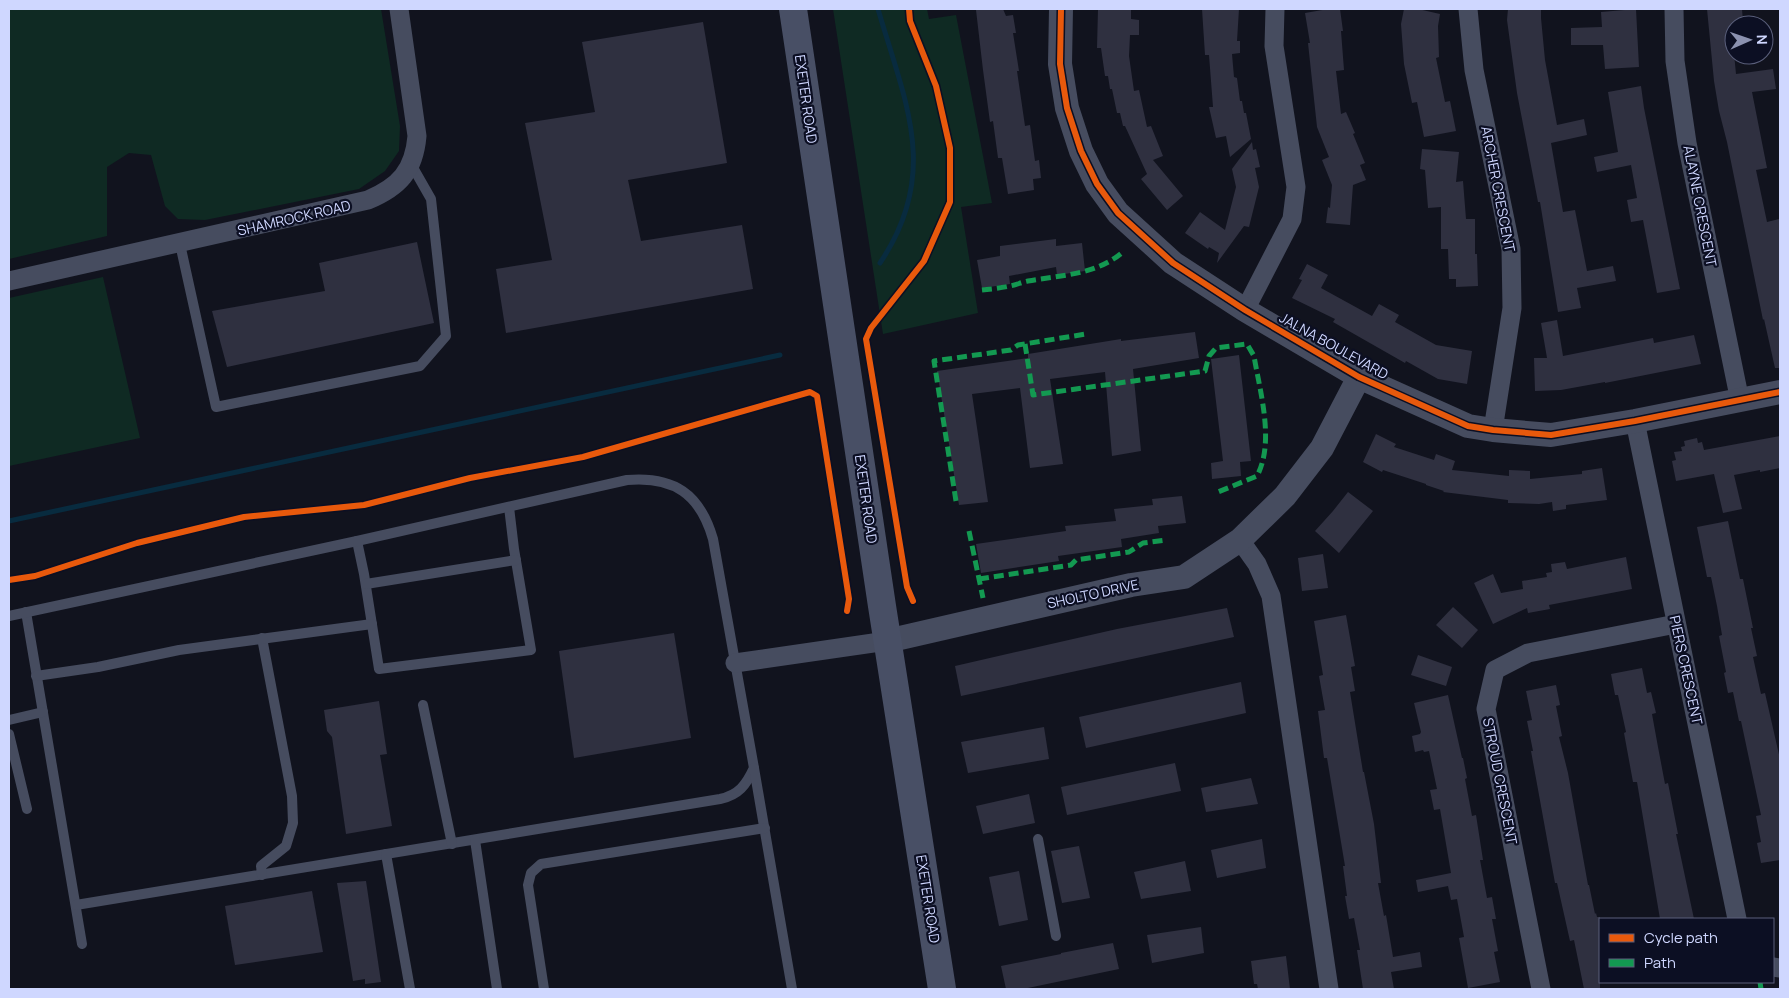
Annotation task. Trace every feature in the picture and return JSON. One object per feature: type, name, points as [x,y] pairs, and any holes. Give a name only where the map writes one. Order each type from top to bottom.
[{"type":"main road","name":"EXETER ROAD","points":[[793,9],[887,641],[942,989]]},
{"type":"street","name":"SHAMROCK ROAD","points":[[9,282],[368,200],[386,193],[401,180],[411,164],[417,136],[399,9]]},
{"type":"street","name":"JALNA BOULEVARD","points":[[1061,9],[1060,64],[1068,108],[1081,151],[1097,184],[1118,213],[1173,263],[1245,310],[1359,377],[1468,426],[1552,435],[1740,402],[1780,392]]},
{"type":"street","points":[[1245,310],[1292,219],[1296,187],[1274,46],[1275,9]]},
{"type":"street","name":"ARCHER CRESCENT","points":[[1468,9],[1474,70],[1511,249],[1512,308],[1493,430]]},
{"type":"street","name":"ALAYNE CRESCENT","points":[[1674,9],[1675,61],[1688,143],[1740,402]]},
{"type":"street","name":"SHOLTO DRIVE","points":[[735,663],[887,641],[1131,585],[1184,577],[1240,540],[1285,496],[1322,448],[1359,377]]},
{"type":"street","name":"PIERS CRESCENT","points":[[1635,421],[1737,918]]},
{"type":"street","points":[[1240,540],[1257,564],[1271,596],[1329,989]]},
{"type":"street","name":"STROUD CRESCENT","points":[[1541,989],[1486,709],[1495,670],[1528,653],[1676,624]]},
{"type":"lane","points":[[180,244],[216,407],[420,366],[446,336],[432,199],[411,164]]},
{"type":"lane","points":[[9,616],[357,541],[627,480],[646,479],[665,482],[683,491],[697,504],[707,520],[713,539],[792,989]]},
{"type":"lane","points":[[357,541],[380,669],[532,650],[516,560],[509,507]]},
{"type":"lane","points":[[366,584],[516,560]]},
{"type":"lane","points":[[26,612],[82,944]]},
{"type":"lane","points":[[36,676],[98,667],[179,650],[372,624]]},
{"type":"lane","points":[[262,638],[292,796],[293,823],[286,846],[261,866],[262,875]]},
{"type":"lane","points":[[423,705],[452,844]]},
{"type":"lane","points":[[9,720],[43,712]]},
{"type":"lane","points":[[9,734],[26,809]]},
{"type":"lane","points":[[76,905],[729,797],[738,793],[745,786],[754,768]]},
{"type":"lane","points":[[544,989],[528,885],[531,873],[541,864],[765,828]]},
{"type":"lane","points":[[1038,839],[1056,936]]},
{"type":"lane","points":[[475,840],[497,989]]},
{"type":"lane","points":[[386,854],[410,989]]},
{"type":"green space","points":[[9,9],[381,9],[400,126],[399,151],[385,171],[359,189],[205,220],[178,219],[165,206],[151,155],[129,153],[107,167],[107,236],[9,259]]},
{"type":"green space","points":[[833,9],[927,9],[929,19],[956,15],[992,203],[961,207],[978,313],[883,334]]},
{"type":"green space","points":[[103,277],[140,438],[9,466],[9,298]]},
{"type":"building","points":[[1003,9],[1006,16],[1013,15],[1016,33],[1013,33],[1019,71],[1017,71],[1025,126],[1030,125],[1035,161],[1039,160],[1041,178],[1033,179],[1034,190],[1008,194],[1002,158],[998,158],[993,121],[990,122],[976,10]]},
{"type":"building","points":[[1098,9],[1131,9],[1131,19],[1139,20],[1139,35],[1130,35],[1129,56],[1134,91],[1139,90],[1147,127],[1151,126],[1163,156],[1153,160],[1183,196],[1167,210],[1141,179],[1147,174],[1125,126],[1123,126],[1120,113],[1117,113],[1108,76],[1105,76],[1101,48],[1097,48]]},
{"type":"building","points":[[1202,9],[1239,9],[1237,41],[1240,41],[1240,53],[1232,54],[1234,77],[1237,78],[1240,101],[1242,101],[1244,113],[1246,113],[1251,139],[1230,157],[1226,136],[1216,138],[1209,107],[1213,107],[1209,55],[1205,55]]},
{"type":"building","points":[[1340,9],[1343,31],[1341,31],[1344,70],[1336,71],[1341,114],[1346,112],[1365,163],[1360,165],[1366,180],[1353,185],[1350,225],[1326,223],[1328,207],[1330,208],[1332,185],[1322,160],[1329,157],[1317,127],[1308,43],[1310,43],[1305,13]]},
{"type":"building","points":[[1404,9],[1418,9],[1440,14],[1438,26],[1439,57],[1436,58],[1445,102],[1450,101],[1456,131],[1424,137],[1417,102],[1412,103],[1404,64],[1401,24]]},
{"type":"building","points":[[1508,9],[1541,9],[1545,60],[1557,125],[1584,119],[1587,135],[1551,143],[1563,212],[1575,210],[1587,271],[1613,266],[1616,281],[1577,288],[1581,308],[1558,312],[1540,202],[1538,202],[1517,93],[1507,20]]},
{"type":"building","points":[[1636,9],[1639,67],[1605,69],[1603,45],[1571,45],[1571,28],[1602,27],[1601,12]]},
{"type":"building","points":[[1707,9],[1742,9],[1742,15],[1724,15],[1724,65],[1735,65],[1736,74],[1773,69],[1776,89],[1752,92],[1767,168],[1756,170],[1767,222],[1779,219],[1780,228],[1780,368],[1775,368],[1763,320],[1714,81]]},
{"type":"building","points":[[703,22],[727,163],[628,180],[641,241],[742,225],[753,289],[506,333],[496,269],[552,260],[525,123],[595,112],[582,42]]},
{"type":"building","points":[[1641,86],[1680,289],[1657,293],[1643,220],[1631,222],[1627,200],[1637,198],[1631,165],[1597,172],[1594,157],[1618,152],[1608,92]]},
{"type":"building","points":[[1252,142],[1253,150],[1256,149],[1260,167],[1255,168],[1259,187],[1249,227],[1244,226],[1217,263],[1219,253],[1209,247],[1208,249],[1185,233],[1200,212],[1225,230],[1236,187],[1232,169]]},
{"type":"building","points":[[1422,149],[1459,152],[1456,182],[1463,181],[1466,219],[1475,219],[1475,254],[1477,254],[1478,286],[1456,287],[1456,279],[1449,279],[1448,249],[1441,249],[1441,207],[1428,208],[1425,170],[1420,169]]},
{"type":"building","points":[[1056,239],[1056,246],[1082,243],[1085,271],[1057,275],[1056,267],[1009,276],[1010,284],[982,288],[977,260],[1000,256],[1000,246]]},
{"type":"building","points":[[417,242],[434,323],[227,367],[212,311],[325,291],[319,263]]},
{"type":"building","points":[[1307,264],[1328,275],[1321,288],[1372,316],[1379,304],[1399,315],[1395,322],[1436,345],[1472,351],[1467,384],[1438,379],[1406,361],[1405,363],[1333,322],[1335,319],[1292,298],[1302,280],[1299,279]]},
{"type":"building","points":[[1557,320],[1563,356],[1653,338],[1654,343],[1694,335],[1701,364],[1605,383],[1561,390],[1535,391],[1534,358],[1547,358],[1541,323]]},
{"type":"building","points":[[1195,332],[1199,358],[1133,369],[1141,451],[1112,456],[1105,372],[1050,379],[1063,464],[1030,468],[1020,388],[972,394],[988,502],[959,505],[937,371],[1028,358],[1028,354],[1121,339],[1121,341]]},
{"type":"building","points":[[1239,355],[1251,461],[1240,462],[1241,476],[1212,479],[1211,463],[1223,461],[1211,359]]},
{"type":"building","points":[[1376,434],[1396,444],[1394,447],[1434,460],[1436,454],[1455,461],[1452,470],[1509,476],[1509,470],[1530,471],[1530,479],[1582,474],[1582,471],[1602,468],[1607,500],[1566,505],[1566,509],[1553,511],[1552,502],[1539,504],[1508,503],[1508,500],[1443,492],[1426,484],[1383,470],[1382,472],[1363,462]]},
{"type":"building","points":[[1780,436],[1780,468],[1734,475],[1742,509],[1723,513],[1714,474],[1676,481],[1672,461],[1676,460],[1674,452],[1682,451],[1681,447],[1685,446],[1684,441],[1697,438],[1698,443],[1702,442],[1704,450]]},
{"type":"building","points":[[1348,492],[1373,511],[1339,553],[1315,531]]},
{"type":"building","points":[[1182,496],[1186,523],[1158,526],[1159,533],[1121,539],[1122,547],[1058,556],[1059,561],[981,573],[976,544],[1066,531],[1065,526],[1116,521],[1114,509],[1153,505],[1152,499]]},
{"type":"building","points":[[1728,521],[1740,579],[1743,579],[1753,628],[1751,628],[1757,656],[1753,657],[1761,694],[1765,693],[1780,759],[1780,860],[1761,863],[1757,843],[1761,842],[1756,816],[1761,815],[1741,721],[1739,721],[1733,692],[1728,693],[1719,636],[1722,635],[1717,606],[1711,577],[1707,577],[1697,527]]},
{"type":"building","points":[[1323,554],[1328,588],[1302,591],[1298,558]]},
{"type":"building","points":[[1626,557],[1632,589],[1549,605],[1550,609],[1528,613],[1527,608],[1493,624],[1474,583],[1493,574],[1501,593],[1523,589],[1522,581],[1547,577],[1546,573],[1552,572],[1551,564],[1565,562],[1567,569]]},
{"type":"building","points":[[1453,607],[1478,630],[1462,648],[1436,625]]},
{"type":"building","points":[[1227,608],[1234,637],[961,696],[955,666],[1117,629]]},
{"type":"building","points":[[1346,615],[1355,666],[1351,667],[1355,691],[1350,692],[1363,772],[1374,824],[1381,883],[1378,883],[1384,916],[1386,915],[1393,957],[1420,952],[1422,967],[1391,972],[1394,989],[1363,989],[1357,950],[1360,950],[1354,918],[1349,919],[1345,896],[1347,896],[1343,866],[1345,866],[1327,758],[1324,758],[1318,711],[1325,710],[1319,676],[1323,675],[1314,621]]},
{"type":"building","points":[[674,633],[691,738],[574,758],[559,651]]},
{"type":"building","points":[[1418,655],[1452,667],[1446,686],[1411,675]]},
{"type":"building","points":[[1642,668],[1647,693],[1651,692],[1656,713],[1652,714],[1665,784],[1668,783],[1678,834],[1676,834],[1694,918],[1660,918],[1637,782],[1633,782],[1624,733],[1626,732],[1618,695],[1615,695],[1611,674]]},
{"type":"building","points":[[1241,682],[1246,713],[1086,748],[1079,717]]},
{"type":"building","points":[[1556,685],[1560,705],[1556,706],[1562,736],[1559,737],[1568,773],[1588,885],[1595,914],[1597,917],[1600,917],[1600,989],[1584,989],[1574,940],[1570,941],[1557,883],[1555,883],[1531,751],[1533,751],[1527,721],[1532,720],[1526,691]]},
{"type":"building","points":[[1448,695],[1467,778],[1465,779],[1472,816],[1476,815],[1483,860],[1480,860],[1487,898],[1492,897],[1496,919],[1492,919],[1498,951],[1494,952],[1500,982],[1468,988],[1459,938],[1464,937],[1457,899],[1451,900],[1448,886],[1418,892],[1416,880],[1451,873],[1440,809],[1434,810],[1430,790],[1437,789],[1429,751],[1415,752],[1412,736],[1421,732],[1414,703]]},
{"type":"building","points":[[379,701],[387,754],[380,755],[392,826],[346,834],[332,737],[327,731],[324,710]]},
{"type":"building","points":[[1044,727],[1049,759],[968,773],[961,742]]},
{"type":"building","points":[[1175,763],[1181,791],[1067,815],[1061,787]]},
{"type":"building","points":[[1251,778],[1258,804],[1206,812],[1201,788]]},
{"type":"building","points":[[1029,794],[1035,823],[983,834],[976,806]]},
{"type":"building","points":[[1262,839],[1266,868],[1217,878],[1211,850]]},
{"type":"building","points":[[1079,846],[1090,898],[1062,903],[1051,851]]},
{"type":"building","points":[[1185,861],[1191,891],[1141,899],[1134,872]]},
{"type":"building","points":[[1019,871],[1028,920],[999,926],[989,877]]},
{"type":"building","points":[[366,881],[381,982],[365,984],[365,979],[353,981],[337,883]]},
{"type":"building","points":[[312,891],[323,952],[235,965],[225,906]]},
{"type":"building","points":[[1201,927],[1204,953],[1152,963],[1147,935]]},
{"type":"building","points":[[1113,943],[1119,969],[1023,989],[1006,989],[1001,966]]},
{"type":"building","points":[[1286,956],[1290,989],[1258,989],[1257,984],[1254,984],[1251,961]]},
{"type":"waterway","points":[[878,9],[907,107],[912,137],[913,168],[909,198],[899,230],[880,263]]},
{"type":"waterway","points":[[9,521],[780,355]]},
{"type":"marked path","points":[[982,290],[1079,273],[1102,265],[1124,251]]},
{"type":"marked path","points":[[956,501],[934,361],[1011,350],[1018,345],[1086,334]]},
{"type":"marked path","points":[[1025,344],[1033,395],[1205,371],[1209,356],[1216,348],[1247,344],[1254,356],[1262,401],[1266,433],[1265,448],[1257,476],[1218,492]]},
{"type":"marked path","points":[[969,531],[983,598]]},
{"type":"marked path","points":[[979,579],[1071,565],[1076,560],[1129,552],[1143,543],[1167,540]]},
{"type":"marked path","points":[[1760,983],[1761,989]]},
{"type":"cycle path","points":[[909,9],[910,21],[936,86],[950,148],[950,202],[924,261],[871,328],[866,339],[907,587],[913,601]]},
{"type":"cycle path","points":[[1061,9],[1060,64],[1067,108],[1081,151],[1097,184],[1118,213],[1173,263],[1245,310],[1359,377],[1468,426],[1551,435],[1635,421],[1780,392]]},
{"type":"cycle path","points":[[9,580],[35,576],[137,543],[244,517],[364,505],[470,478],[583,457],[810,392],[817,396],[849,599],[847,611]]}]
